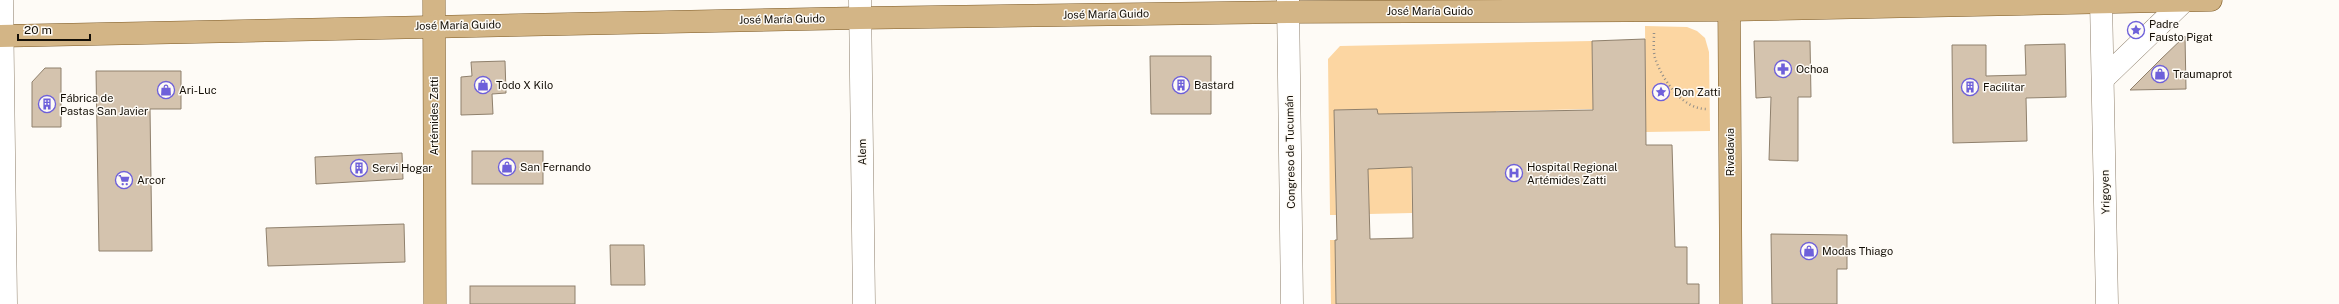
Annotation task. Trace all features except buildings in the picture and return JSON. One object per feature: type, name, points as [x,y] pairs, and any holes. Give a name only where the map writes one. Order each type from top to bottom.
[{"type":"main road","name":"Artémides Zatti","points":[[434,0],[435,304]]},
{"type":"main road","name":"José María Guido","points":[[1,36],[434,26],[860,9],[1288,6],[1653,10],[1729,5],[2101,0],[2183,2],[2211,0]]},
{"type":"main road","name":"Rivadavia","points":[[1729,5],[1731,304]]},
{"type":"street","points":[[2,0],[1,36],[6,304]]},
{"type":"street","name":"Yrigoyen","points":[[2101,0],[2107,304]]},
{"type":"street","points":[[2103,79],[2183,2]]},
{"type":"street","name":"Congreso de Tucumán","points":[[1288,6],[1292,304]]},
{"type":"street","name":"Alem","points":[[860,9],[864,304]]},
{"type":"path","points":[[1653,10],[1655,56],[1662,75],[1674,91],[1688,103],[1704,109],[1730,109]]},
{"type":"shaded area","points":[[1645,26],[1687,27],[1697,31],[1705,38],[1709,52],[1710,131],[1646,132]]},
{"type":"shaded area","points":[[1592,41],[1593,109],[1496,111],[1498,218],[1473,219],[1474,112],[1411,113],[1412,213],[1369,214],[1368,169],[1379,169],[1377,109],[1334,110],[1336,215],[1330,215],[1328,59],[1340,46]]},
{"type":"shaded area","points":[[1330,240],[1335,240],[1336,304],[1331,304]]},
{"type":"place","name":"Padre Fausto Pigat","points":[[2136,30]]},
{"type":"place","name":"Ochoa","points":[[1783,69]]},
{"type":"place","name":"Traumaprot","points":[[2160,74]]},
{"type":"place","name":"Todo X Kilo","points":[[483,85]]},
{"type":"place","name":"Bastard","points":[[1181,85]]},
{"type":"place","name":"Facilitar","points":[[1970,87]]},
{"type":"place","name":"Ari-Luc","points":[[166,90]]},
{"type":"place","name":"Don Zatti","points":[[1661,92]]},
{"type":"place","name":"Fábrica de Pastas San Javier","points":[[47,104]]},
{"type":"place","name":"San Fernando","points":[[507,167]]},
{"type":"place","name":"Servi Hogar","points":[[359,168]]},
{"type":"place","name":"Hospital Regional Artémides Zatti","points":[[1514,173]]},
{"type":"place","name":"Arcor","points":[[124,180]]},
{"type":"place","name":"Modas Thiago","points":[[1809,251]]}]
